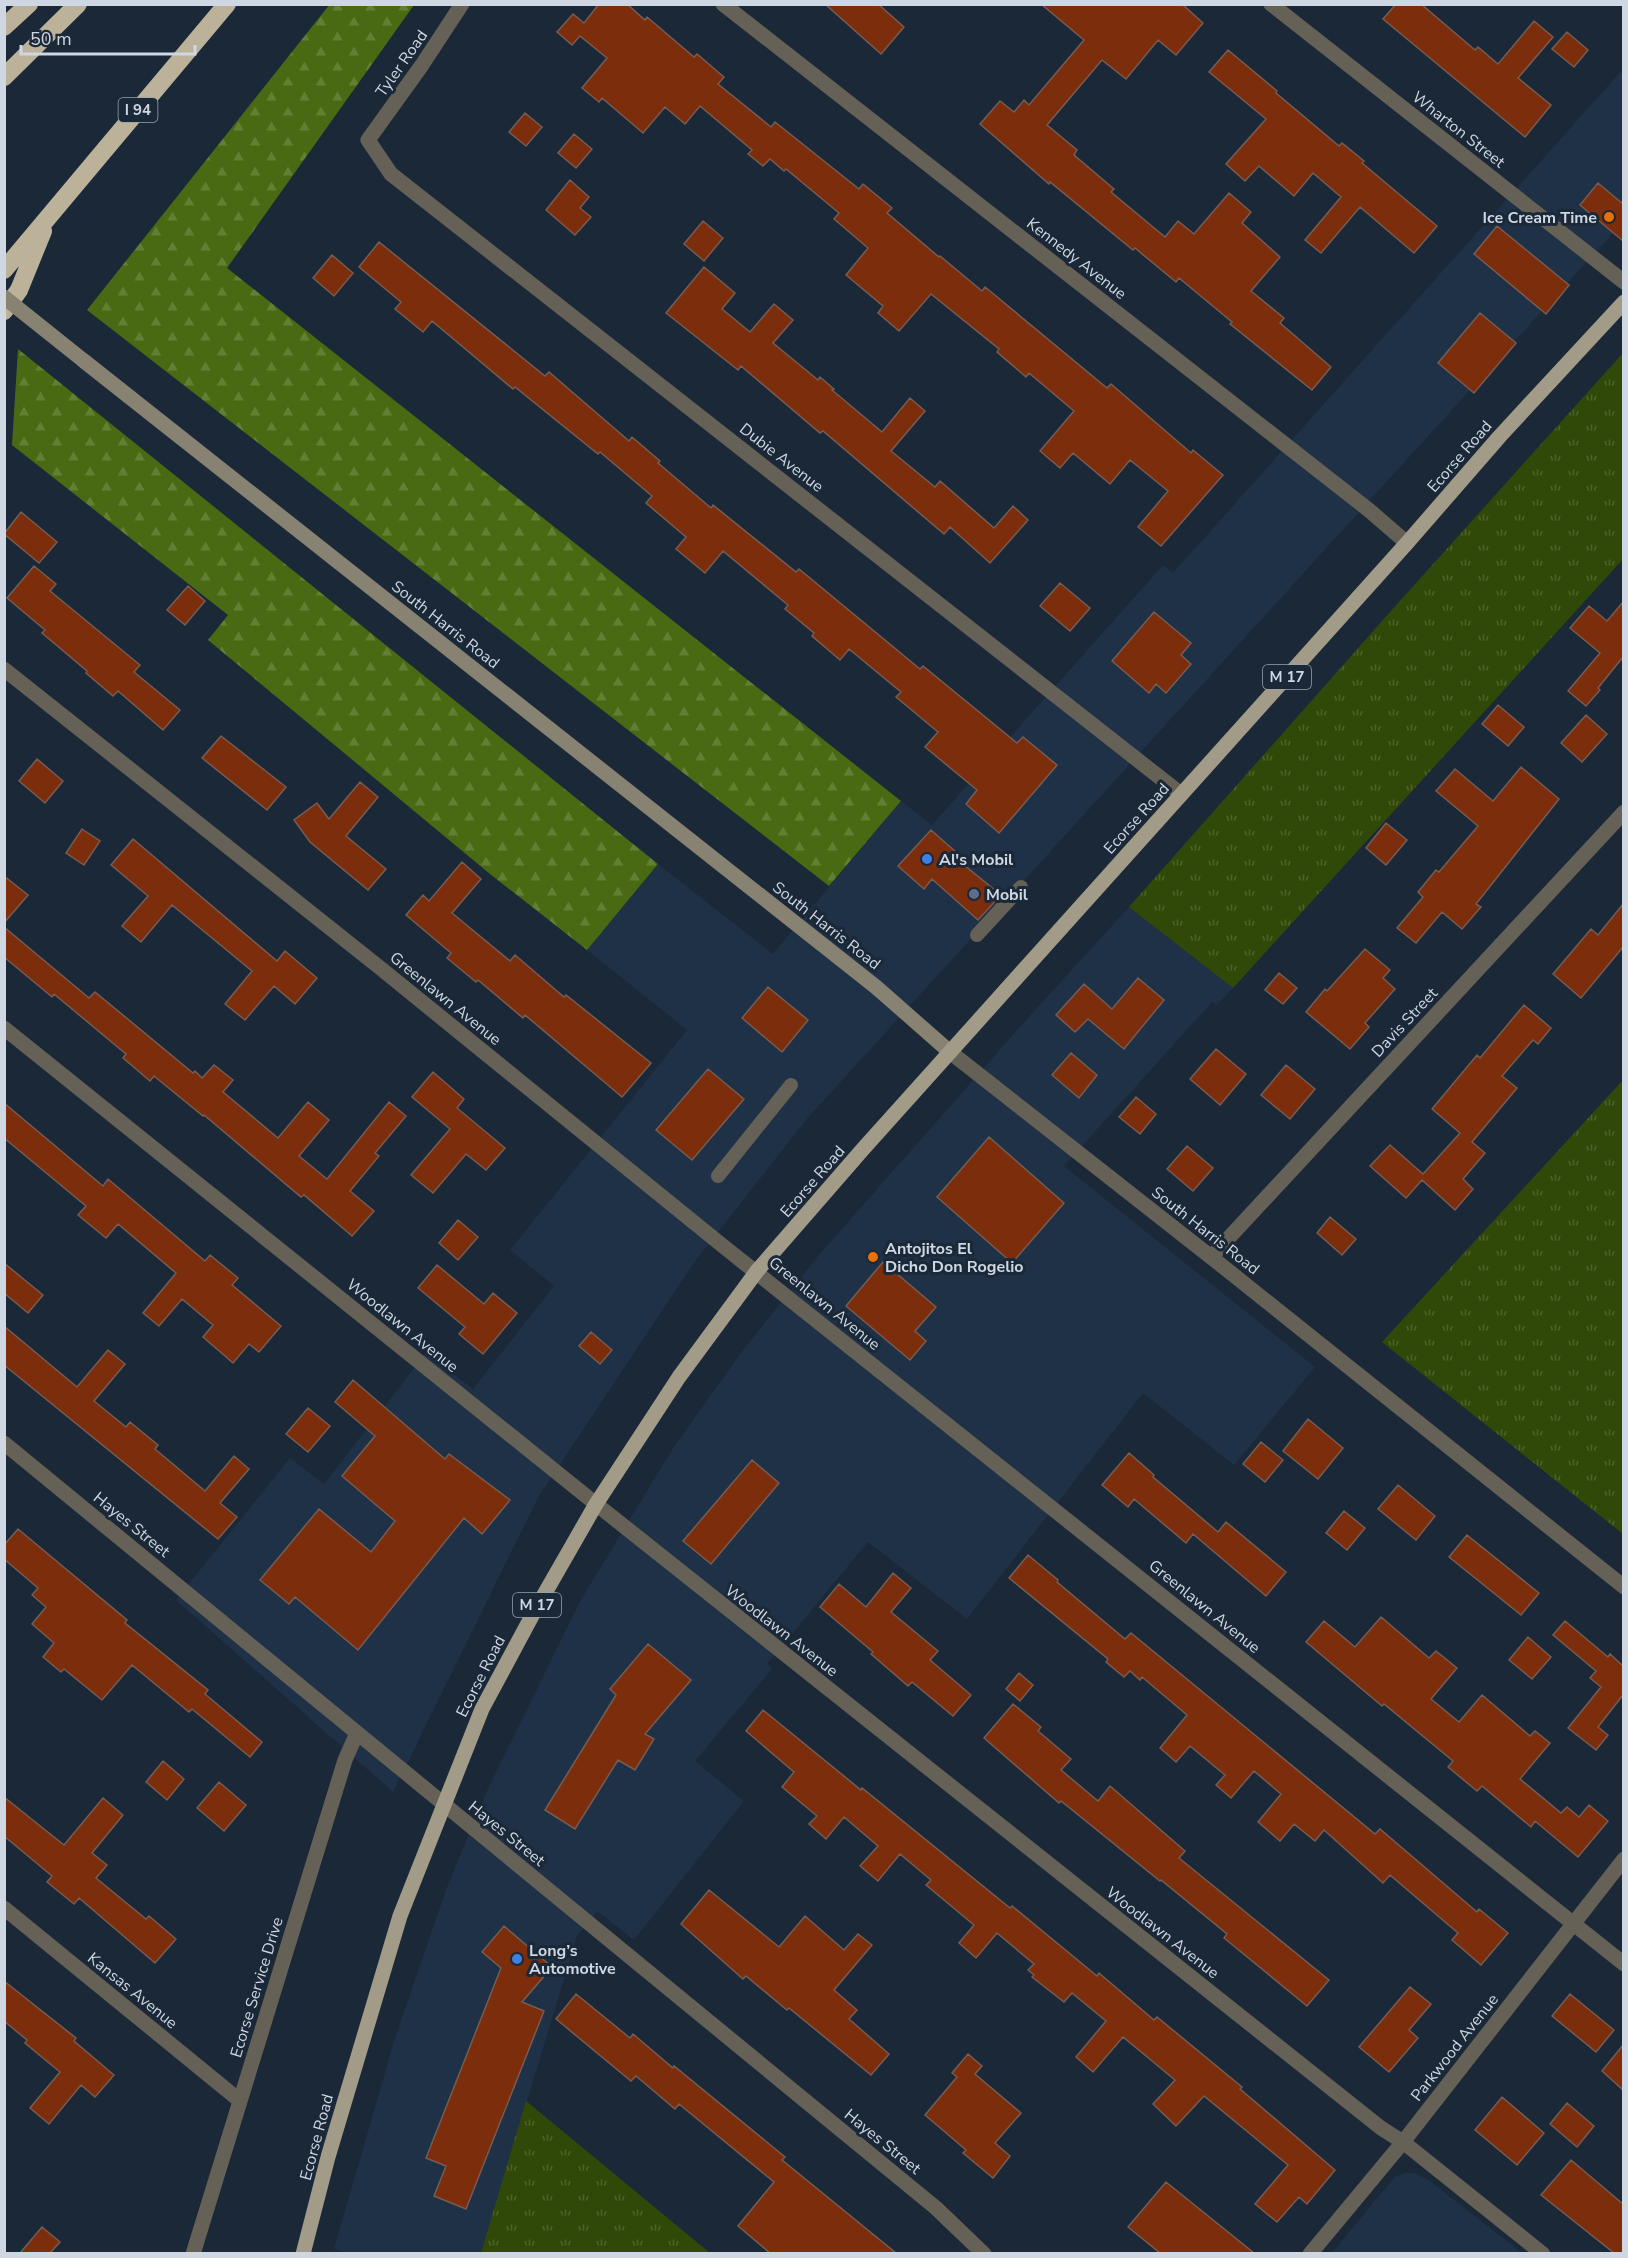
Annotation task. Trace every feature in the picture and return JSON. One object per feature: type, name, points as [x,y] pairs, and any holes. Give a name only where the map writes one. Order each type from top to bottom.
[{"type":"highway","points":[[4,27],[29,4]]},
{"type":"highway","points":[[4,77],[78,4]]},
{"type":"highway","name":"I 94","points":[[4,270],[227,4]]},
{"type":"highway","points":[[4,311],[19,290],[50,216]]},
{"type":"main road","name":"South Harris Road","points":[[4,297],[867,980],[950,1052]]},
{"type":"main road","name":"Ecorse Road","points":[[303,2253],[328,2157],[399,1916],[482,1709],[532,1614],[596,1504],[679,1377],[757,1271],[1500,436],[1623,302]]},
{"type":"street","name":"Tyler Road","points":[[368,140],[462,4]]},
{"type":"street","name":"Kennedy Avenue","points":[[723,4],[1361,504],[1407,543]]},
{"type":"street","name":"Wharton Street","points":[[1271,4],[1623,282]]},
{"type":"street","name":"Dubie Avenue","points":[[368,140],[391,174],[1181,794]]},
{"type":"street","name":"Greenlawn Avenue","points":[[4,669],[1623,1964]]},
{"type":"street","name":"Davis Street","points":[[1211,1257],[1623,812]]},
{"type":"street","name":"Woodlawn Avenue","points":[[4,1028],[596,1504],[1380,2128],[1403,2142],[1543,2253]]},
{"type":"street","name":"South Harris Road","points":[[950,1052],[1211,1257],[1623,1587]]},
{"type":"street","name":"Hayes Street","points":[[4,1443],[936,2208],[984,2253]]},
{"type":"street","name":"Ecorse Service Drive","points":[[193,2253],[345,1760],[357,1732]]},
{"type":"street","name":"Parkwood Avenue","points":[[1310,2253],[1403,2142],[1623,1859]]},
{"type":"street","name":"Kansas Avenue","points":[[4,1908],[239,2100]]},
{"type":"lane","points":[[977,935],[1021,887]]},
{"type":"lane","points":[[718,1176],[791,1085]]},
{"type":"shaded area","points":[[1623,69],[1623,222],[806,1120],[693,1264],[539,1496],[393,1792],[176,1600],[290,1458],[324,1484],[426,1353],[473,1389],[554,1286],[510,1250],[687,1030],[587,950],[658,864],[773,954],[901,801],[932,825],[1163,565],[1173,573]]},
{"type":"shaded area","points":[[1129,907],[1233,988],[1217,1005],[1212,1002],[1064,1166],[1315,1367],[1234,1465],[1143,1393],[967,1619],[868,1542],[767,1664],[772,1669],[695,1761],[744,1801],[634,1940],[597,1911],[577,1936],[481,2253],[352,2254],[334,2249],[395,2038],[447,1887],[486,1793],[579,1603],[673,1448],[743,1350],[818,1256]]},
{"type":"shaded area","points":[[1415,2173],[1430,2181],[1522,2253],[1332,2253],[1396,2176]]},
{"type":"green space","points":[[330,4],[414,5],[227,268],[901,801],[829,886],[87,310]]},
{"type":"green space","points":[[18,349],[658,864],[587,950],[490,874],[208,640],[228,615],[12,445]]},
{"type":"green space","points":[[1623,353],[1623,559],[1233,988],[1129,907]]},
{"type":"green space","points":[[1623,1080],[1623,1534],[1382,1342]]},
{"type":"green space","points":[[526,2101],[710,2253],[481,2253]]},
{"type":"building","points":[[599,4],[627,4],[645,20],[647,17],[694,57],[697,54],[724,77],[718,84],[771,127],[775,122],[859,189],[863,184],[892,208],[887,213],[939,257],[982,291],[985,287],[1107,388],[1111,384],[1191,453],[1193,450],[1223,475],[1161,546],[1138,527],[1168,491],[1130,460],[1110,484],[1073,453],[1060,468],[1040,451],[1074,411],[1029,373],[1026,377],[997,352],[999,349],[931,294],[899,331],[878,313],[883,306],[846,275],[868,248],[834,219],[839,213],[786,169],[784,171],[770,159],[763,166],[748,154],[752,150],[700,106],[685,124],[665,107],[643,133],[602,98],[599,102],[582,88],[607,58],[580,36],[572,45],[557,32],[573,14],[584,23]]},
{"type":"building","points":[[825,4],[878,4],[904,27],[881,54]]},
{"type":"building","points":[[1041,4],[1182,4],[1203,23],[1176,55],[1158,40],[1126,79],[1102,60],[1047,125],[1077,150],[1074,155],[1114,189],[1111,192],[1165,237],[1178,221],[1194,234],[1229,193],[1251,212],[1242,223],[1280,257],[1251,291],[1284,318],[1280,323],[1331,367],[1312,390],[1230,324],[1232,322],[1179,278],[1176,282],[1135,248],[1133,250],[1050,182],[1049,184],[980,124],[1000,101],[1014,112],[1024,100],[1029,105],[1084,40]]},
{"type":"building","points":[[1396,4],[1421,4],[1475,50],[1478,47],[1498,64],[1534,21],[1553,37],[1518,78],[1551,105],[1525,137],[1383,19]]},
{"type":"building","points":[[1567,32],[1588,50],[1574,67],[1552,49]]},
{"type":"building","points":[[1228,50],[1339,146],[1342,143],[1364,161],[1362,163],[1437,226],[1414,253],[1360,207],[1321,253],[1305,240],[1341,197],[1313,173],[1294,196],[1259,166],[1245,181],[1226,164],[1266,119],[1209,72]]},
{"type":"building","points":[[525,113],[542,127],[526,146],[509,132]]},
{"type":"building","points":[[574,134],[592,149],[576,168],[558,153]]},
{"type":"building","points":[[570,180],[589,197],[580,208],[591,217],[575,235],[546,210]]},
{"type":"building","name":"Ice Cream Time","points":[[1598,183],[1623,204],[1623,241],[1580,205]]},
{"type":"building","points":[[703,221],[723,238],[704,261],[684,244]]},
{"type":"building","points":[[1497,226],[1569,285],[1546,314],[1474,254]]},
{"type":"building","points":[[379,242],[545,376],[549,372],[629,441],[632,437],[660,461],[658,463],[711,508],[713,505],[796,572],[799,569],[920,669],[923,666],[1017,743],[1023,737],[1057,765],[999,833],[966,804],[977,790],[925,747],[938,732],[896,697],[901,692],[849,649],[840,660],[812,636],[814,633],[785,609],[788,605],[723,551],[705,573],[676,549],[686,537],[646,503],[652,496],[600,452],[598,454],[515,387],[513,389],[432,321],[423,332],[395,309],[401,302],[359,267]]},
{"type":"building","points":[[332,255],[353,273],[334,296],[313,278]]},
{"type":"building","points":[[704,267],[735,293],[722,309],[750,332],[774,304],[793,320],[773,343],[818,380],[820,377],[882,432],[910,398],[925,411],[891,451],[935,487],[940,481],[994,528],[1013,506],[1028,520],[990,563],[950,527],[944,534],[823,431],[820,433],[741,366],[738,370],[666,313]]},
{"type":"building","points":[[1480,313],[1516,343],[1474,393],[1438,363]]},
{"type":"building","points":[[21,512],[57,542],[39,563],[4,534]]},
{"type":"building","points":[[34,566],[56,584],[50,591],[140,665],[134,672],[180,710],[163,730],[118,691],[113,696],[42,633],[45,630],[7,598]]},
{"type":"building","points":[[1060,583],[1090,608],[1070,631],[1040,606]]},
{"type":"building","points":[[188,586],[205,601],[185,625],[167,610]]},
{"type":"building","points":[[1623,602],[1623,657],[1586,706],[1568,691],[1600,653],[1570,628],[1589,606],[1607,621]]},
{"type":"building","points":[[1154,612],[1191,643],[1181,655],[1191,664],[1166,693],[1156,684],[1149,693],[1112,661]]},
{"type":"building","points":[[1498,705],[1524,727],[1508,746],[1482,724]]},
{"type":"building","points":[[1586,715],[1607,734],[1582,762],[1561,743]]},
{"type":"building","points":[[221,736],[286,787],[267,810],[202,758]]},
{"type":"building","points":[[37,759],[63,781],[45,803],[19,781]]},
{"type":"building","points":[[1521,767],[1559,799],[1476,904],[1481,907],[1462,929],[1442,912],[1416,943],[1397,928],[1423,897],[1418,892],[1436,870],[1439,872],[1478,826],[1436,791],[1455,769],[1493,801]]},
{"type":"building","points":[[360,782],[378,797],[346,836],[386,869],[368,890],[310,842],[294,820],[317,803],[329,819]]},
{"type":"building","points":[[1386,823],[1407,840],[1386,865],[1366,848]]},
{"type":"building","points":[[82,829],[100,841],[84,865],[66,853]]},
{"type":"building","points":[[931,830],[956,852],[953,856],[1001,895],[978,920],[932,879],[924,889],[898,866]]},
{"type":"building","points":[[133,839],[277,961],[285,951],[317,978],[295,1004],[274,986],[245,1020],[225,1004],[252,971],[172,905],[141,942],[122,926],[148,896],[111,865]]},
{"type":"building","points":[[462,862],[481,879],[452,913],[510,961],[515,955],[564,997],[566,995],[651,1063],[622,1097],[525,1015],[523,1018],[478,980],[476,982],[447,958],[451,953],[406,915],[423,895],[429,901]]},
{"type":"building","points":[[4,876],[28,895],[4,923]]},
{"type":"building","points":[[1623,904],[1623,947],[1581,998],[1553,974],[1591,929],[1598,935]]},
{"type":"building","points":[[4,927],[89,998],[95,992],[193,1073],[195,1071],[202,1078],[214,1065],[233,1080],[223,1092],[278,1138],[308,1102],[329,1120],[299,1156],[327,1179],[389,1102],[406,1116],[375,1153],[379,1156],[350,1191],[374,1211],[352,1236],[304,1195],[301,1197],[154,1076],[150,1081],[123,1058],[126,1054],[54,994],[52,997],[4,957]]},
{"type":"building","points":[[1365,949],[1390,970],[1383,978],[1395,989],[1365,1023],[1369,1027],[1350,1049],[1306,1012],[1325,989],[1327,991]]},
{"type":"building","points":[[1279,973],[1297,988],[1283,1004],[1265,990]]},
{"type":"building","points":[[1138,978],[1164,1000],[1124,1049],[1088,1019],[1075,1032],[1056,1015],[1084,984],[1112,1009]]},
{"type":"building","points":[[768,987],[808,1020],[782,1052],[742,1018]]},
{"type":"building","points":[[1524,1005],[1551,1028],[1538,1044],[1533,1040],[1502,1076],[1517,1088],[1472,1142],[1485,1153],[1463,1179],[1473,1189],[1455,1210],[1422,1180],[1406,1198],[1370,1166],[1390,1145],[1423,1174],[1460,1133],[1432,1109],[1477,1055],[1480,1058]]},
{"type":"building","points":[[1216,1049],[1246,1074],[1220,1105],[1190,1079]]},
{"type":"building","points":[[1071,1053],[1097,1075],[1079,1098],[1052,1075]]},
{"type":"building","points":[[1286,1065],[1315,1089],[1290,1119],[1261,1095]]},
{"type":"building","points":[[708,1069],[744,1099],[692,1160],[656,1130]]},
{"type":"building","points":[[433,1072],[464,1099],[457,1108],[505,1148],[486,1170],[466,1154],[433,1193],[411,1175],[450,1129],[412,1097]]},
{"type":"building","points":[[1136,1097],[1156,1114],[1140,1134],[1119,1117]]},
{"type":"building","points":[[4,1103],[103,1186],[108,1179],[205,1261],[210,1255],[238,1278],[232,1285],[281,1326],[259,1352],[249,1344],[233,1363],[203,1337],[213,1325],[182,1299],[159,1326],[143,1313],[176,1273],[118,1224],[106,1238],[78,1215],[86,1206],[4,1138]]},
{"type":"building","points":[[989,1137],[1064,1203],[1012,1263],[937,1197]]},
{"type":"building","points":[[1187,1146],[1213,1168],[1193,1191],[1167,1169]]},
{"type":"building","points":[[1330,1217],[1356,1239],[1342,1255],[1317,1233]]},
{"type":"building","points":[[458,1220],[478,1237],[458,1260],[439,1243]]},
{"type":"building","points":[[883,1262],[936,1307],[915,1331],[926,1341],[910,1360],[846,1306]]},
{"type":"building","points":[[4,1263],[43,1295],[28,1313],[4,1293]]},
{"type":"building","points":[[437,1265],[484,1304],[493,1293],[517,1313],[483,1354],[459,1334],[465,1327],[418,1288]]},
{"type":"building","points":[[4,1326],[77,1387],[108,1350],[125,1364],[94,1401],[126,1427],[130,1422],[158,1445],[155,1449],[205,1491],[234,1456],[249,1469],[220,1503],[237,1517],[218,1539],[4,1365]]},
{"type":"building","points":[[591,1332],[612,1350],[600,1364],[579,1346]]},
{"type":"building","points":[[353,1380],[445,1459],[449,1454],[510,1500],[482,1534],[464,1518],[358,1650],[295,1597],[289,1604],[260,1580],[319,1509],[371,1552],[395,1521],[342,1476],[375,1436],[335,1402]]},
{"type":"building","points":[[308,1408],[330,1426],[308,1452],[286,1434]]},
{"type":"building","points":[[1308,1419],[1343,1448],[1318,1479],[1283,1451]]},
{"type":"building","points":[[1261,1442],[1283,1460],[1265,1482],[1243,1464]]},
{"type":"building","points":[[1129,1453],[1154,1475],[1153,1477],[1218,1532],[1226,1522],[1286,1572],[1266,1596],[1193,1534],[1186,1543],[1134,1499],[1128,1507],[1102,1485]]},
{"type":"building","points":[[752,1460],[779,1483],[711,1564],[683,1541]]},
{"type":"building","points":[[1398,1485],[1435,1516],[1416,1540],[1378,1509]]},
{"type":"building","points":[[1344,1511],[1365,1528],[1347,1550],[1326,1533]]},
{"type":"building","points":[[18,1529],[127,1620],[125,1623],[208,1690],[205,1694],[262,1742],[250,1757],[192,1709],[189,1712],[132,1665],[102,1700],[64,1669],[61,1672],[43,1657],[54,1643],[32,1624],[46,1607],[32,1595],[38,1588],[4,1559],[4,1545]]},
{"type":"building","points":[[1467,1535],[1539,1593],[1521,1615],[1449,1557]]},
{"type":"building","points":[[1028,1555],[1125,1639],[1131,1633],[1375,1834],[1380,1829],[1477,1912],[1479,1909],[1508,1933],[1481,1965],[1452,1940],[1458,1933],[1390,1875],[1383,1883],[1324,1830],[1315,1841],[1294,1824],[1280,1841],[1258,1822],[1281,1794],[1254,1771],[1231,1798],[1216,1785],[1225,1775],[1190,1746],[1176,1762],[1160,1748],[1187,1715],[1142,1677],[1140,1680],[1130,1671],[1124,1677],[1106,1662],[1108,1659],[1009,1578]]},
{"type":"building","points":[[893,1573],[911,1588],[891,1612],[938,1651],[930,1660],[971,1695],[953,1716],[912,1682],[908,1686],[871,1654],[873,1652],[820,1607],[839,1584],[866,1607]]},
{"type":"building","points":[[1381,1617],[1429,1658],[1436,1651],[1457,1668],[1431,1699],[1459,1722],[1482,1695],[1530,1736],[1535,1731],[1550,1743],[1520,1779],[1561,1813],[1567,1807],[1579,1817],[1589,1805],[1608,1821],[1578,1857],[1535,1821],[1531,1827],[1482,1786],[1477,1791],[1448,1767],[1453,1761],[1384,1704],[1382,1706],[1306,1642],[1324,1621],[1355,1647]]},
{"type":"building","points":[[1565,1621],[1608,1657],[1610,1654],[1623,1666],[1623,1695],[1598,1727],[1608,1735],[1596,1750],[1568,1728],[1601,1687],[1590,1678],[1596,1671],[1553,1635]]},
{"type":"building","points":[[1528,1637],[1551,1657],[1532,1679],[1509,1660]]},
{"type":"building","points":[[648,1644],[691,1680],[645,1734],[654,1739],[635,1770],[618,1760],[575,1829],[545,1810],[616,1695],[610,1689]]},
{"type":"building","points":[[1019,1673],[1033,1685],[1020,1701],[1006,1689]]},
{"type":"building","points":[[1013,1704],[1041,1727],[1038,1731],[1071,1759],[1061,1770],[1098,1801],[1110,1786],[1185,1851],[1179,1858],[1329,1980],[1307,2006],[1224,1938],[1227,1934],[1061,1801],[1059,1803],[984,1738]]},
{"type":"building","points":[[763,1710],[1010,1908],[1012,1906],[1097,1976],[1099,1973],[1154,2020],[1157,2017],[1242,2087],[1240,2089],[1335,2170],[1307,2204],[1299,2197],[1277,2222],[1255,2204],[1288,2165],[1204,2096],[1176,2126],[1153,2104],[1175,2080],[1123,2037],[1093,2072],[1076,2057],[1106,2021],[1072,1993],[1064,2002],[1032,1977],[1034,1975],[1028,1970],[1034,1964],[997,1933],[976,1958],[959,1943],[974,1925],[926,1885],[931,1880],[900,1854],[878,1881],[860,1866],[878,1846],[844,1817],[826,1839],[809,1824],[817,1816],[782,1787],[794,1772],[746,1731]]},
{"type":"building","points":[[163,1761],[184,1779],[167,1800],[146,1782]]},
{"type":"building","points":[[219,1782],[246,1805],[224,1831],[197,1808]]},
{"type":"building","points":[[4,1797],[64,1845],[103,1798],[123,1815],[92,1853],[107,1865],[96,1878],[146,1919],[149,1916],[176,1939],[155,1963],[79,1898],[74,1904],[47,1882],[52,1876],[4,1836]]},
{"type":"building","points":[[709,1890],[779,1947],[805,1916],[844,1950],[858,1934],[872,1945],[834,1990],[857,2010],[849,2019],[889,2054],[871,2075],[789,2008],[787,2010],[746,1976],[743,1979],[681,1924]]},
{"type":"building","points":[[504,1926],[552,1967],[522,2002],[544,2011],[466,2209],[434,2196],[446,2166],[426,2158],[501,1968],[482,1952]]},
{"type":"building","points":[[4,1981],[76,2038],[74,2041],[114,2075],[95,2097],[81,2085],[49,2124],[30,2108],[60,2072],[25,2043],[27,2040],[4,2021]]},
{"type":"building","points":[[1410,1987],[1431,2004],[1409,2030],[1418,2038],[1389,2072],[1359,2047]]},
{"type":"building","points":[[576,1994],[630,2038],[633,2034],[673,2068],[674,2066],[785,2157],[782,2160],[896,2253],[770,2253],[738,2226],[774,2182],[679,2104],[675,2109],[636,2076],[631,2081],[556,2019]]},
{"type":"building","points":[[1570,1994],[1614,2030],[1596,2052],[1552,2016]]},
{"type":"building","points":[[1623,2045],[1623,2090],[1602,2071]]},
{"type":"building","points":[[968,2054],[982,2066],[975,2074],[1021,2113],[995,2143],[1010,2156],[993,2178],[963,2153],[966,2150],[925,2115],[957,2077],[952,2073]]},
{"type":"building","points":[[1502,2097],[1544,2133],[1517,2165],[1475,2130]]},
{"type":"building","points":[[1567,2103],[1594,2126],[1577,2147],[1550,2124]]},
{"type":"building","points":[[1571,2160],[1623,2204],[1623,2253],[1614,2253],[1541,2195]]},
{"type":"building","points":[[1166,2182],[1254,2253],[1160,2253],[1128,2227]]},
{"type":"building","points":[[42,2227],[60,2242],[50,2253],[20,2253]]},
{"type":"place","name":"Ice Cream Time","points":[[1609,217]]},
{"type":"place","name":"Al's Mobil","points":[[927,859]]},
{"type":"place","name":"Mobil","points":[[974,894]]},
{"type":"place","name":"Antojitos El Dicho Don Rogelio","points":[[873,1257]]},
{"type":"place","name":"Long’s Automotive","points":[[517,1959]]}]
